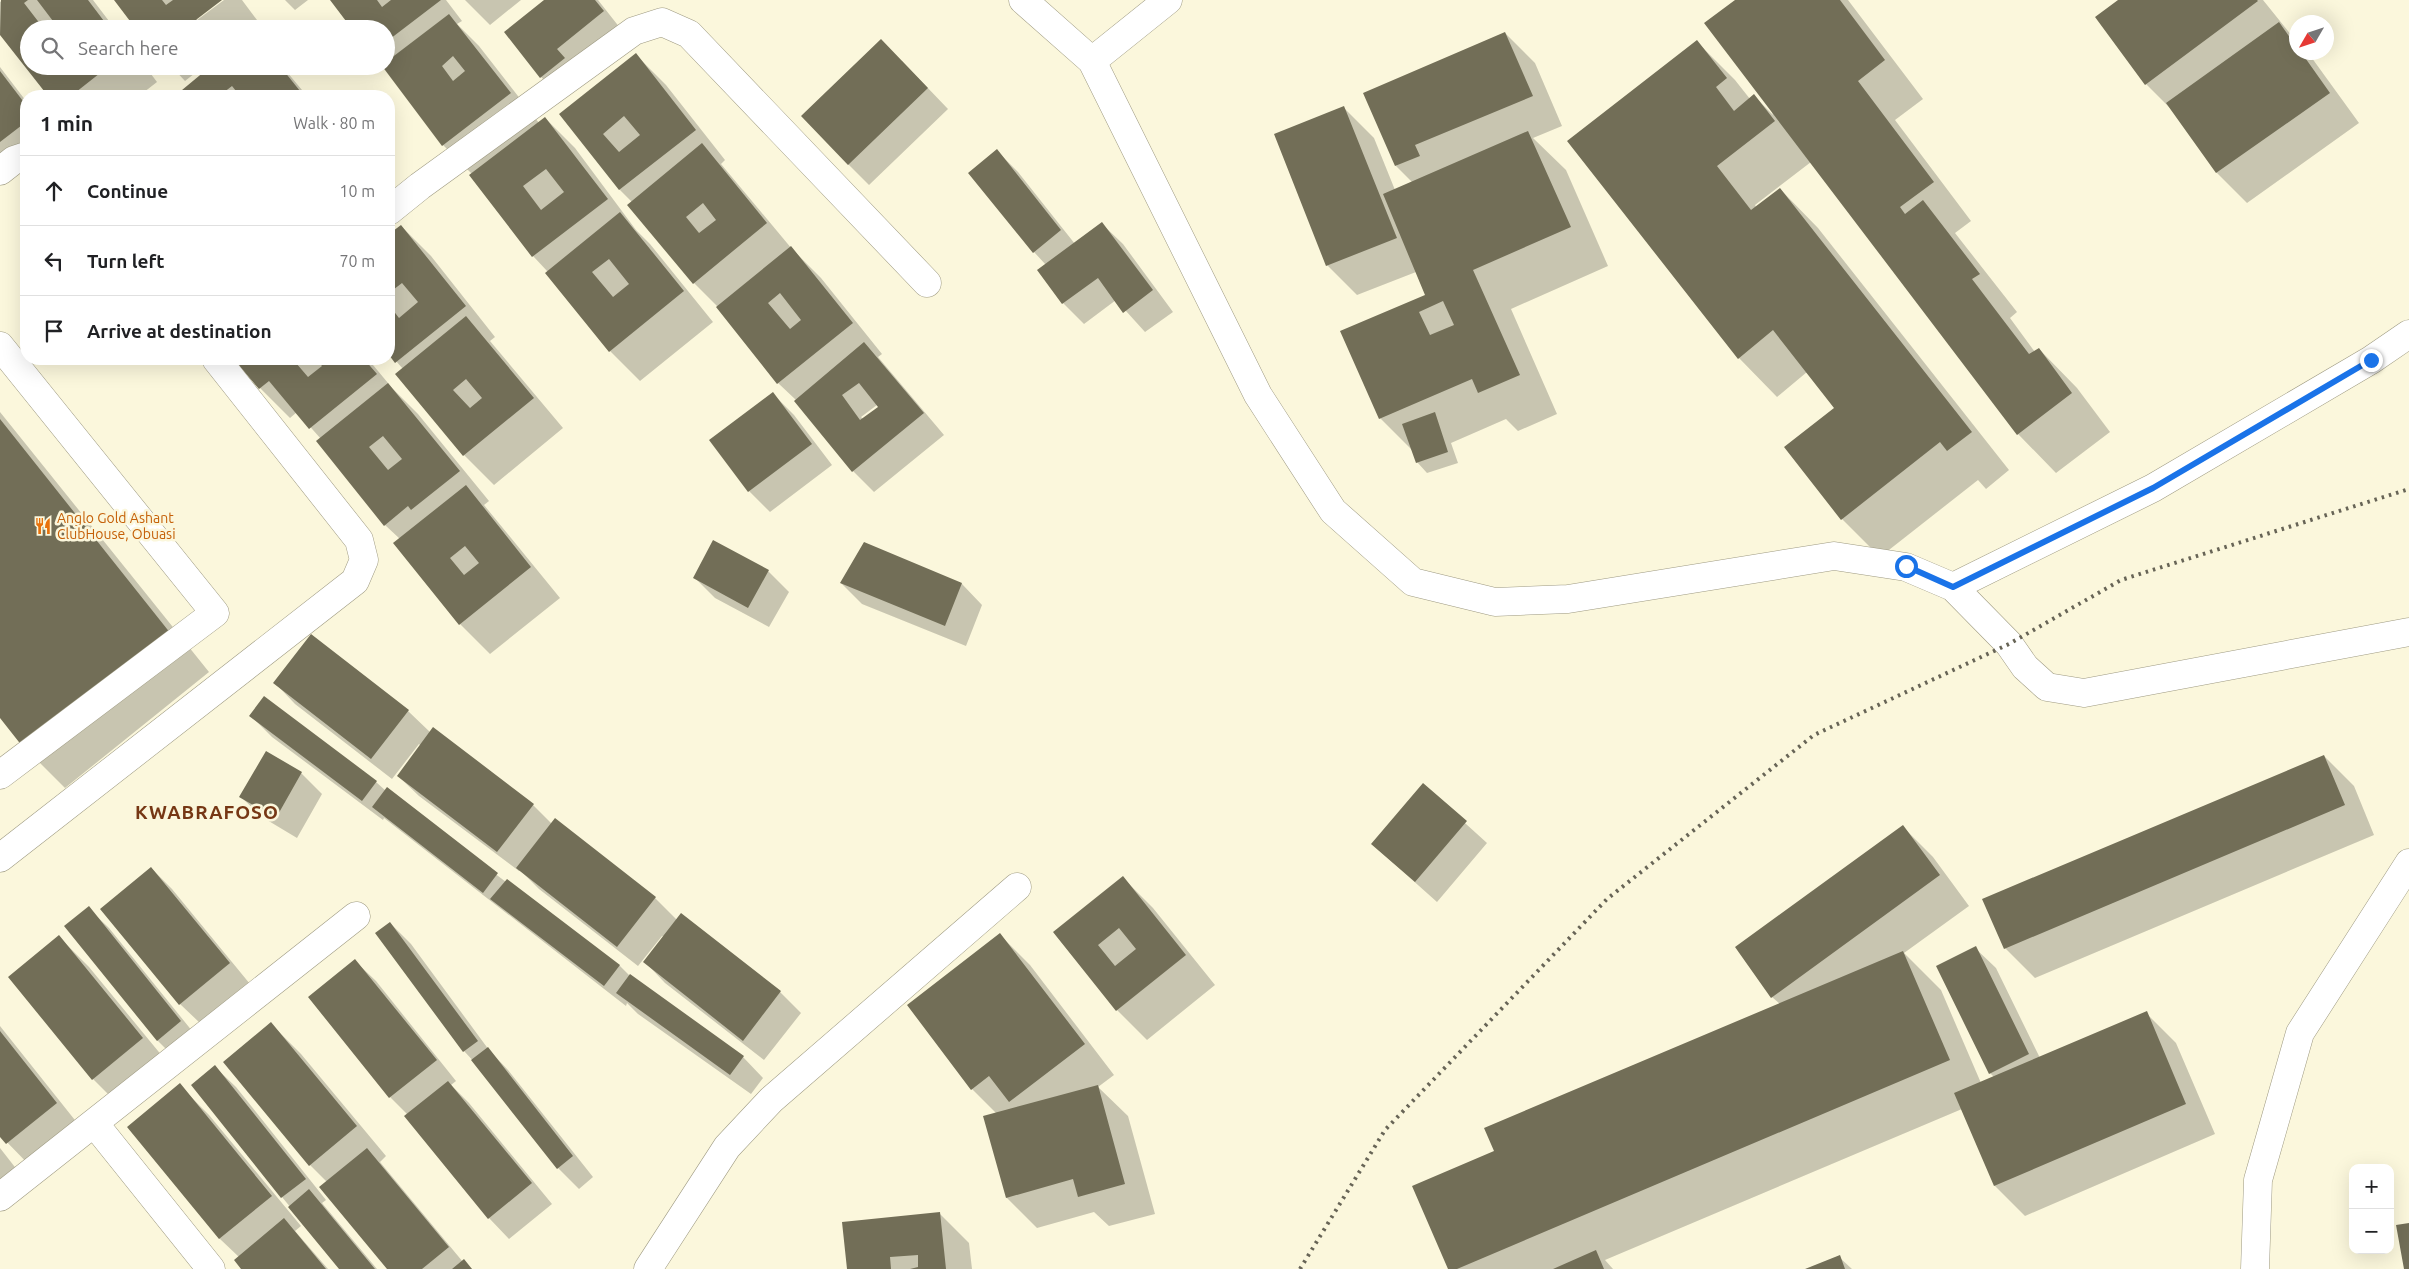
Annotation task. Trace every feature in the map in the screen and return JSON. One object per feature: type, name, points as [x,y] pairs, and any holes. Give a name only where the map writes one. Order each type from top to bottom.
[{"type":"street","points":[[1023,0],[1092,61],[1258,395],[1332,511],[1413,582],[1495,602],[1568,599],[1834,556],[1906,566],[1953,587],[2009,644],[2025,667],[2047,687],[2084,693],[2409,632]]},
{"type":"street","points":[[1092,61],[1168,0]]},
{"type":"street","points":[[395,206],[634,31],[662,22],[689,34],[927,283]]},
{"type":"street","points":[[0,171],[14,160],[20,158]]},
{"type":"street","points":[[1953,587],[2153,488],[2371,360],[2409,334]]},
{"type":"street","points":[[0,346],[214,613],[0,775]]},
{"type":"street","points":[[0,858],[355,581],[364,560],[359,540],[221,365]]},
{"type":"street","points":[[2256,1269],[2258,1180],[2300,1032],[2409,863]]},
{"type":"street","points":[[648,1269],[726,1147],[771,1100],[1017,887]]},
{"type":"street","points":[[0,1197],[356,916]]},
{"type":"street","points":[[94,1123],[211,1269]]},
{"type":"building","points":[[1,0],[28,0],[24,3],[37,20],[20,20],[20,60],[0,35]]},
{"type":"building","points":[[37,0],[88,0],[103,20],[52,20]]},
{"type":"building","points":[[114,0],[162,0],[166,5],[173,0],[222,0],[196,20],[129,20]]},
{"type":"building","points":[[330,0],[377,0],[382,7],[391,0],[441,0],[395,35],[395,20],[345,20]]},
{"type":"building","points":[[544,0],[595,0],[604,11],[557,49],[565,58],[540,78],[504,32]]},
{"type":"building","points":[[1735,0],[1840,0],[1885,60],[1858,81],[1934,182],[1900,207],[1905,214],[1923,200],[1980,274],[1972,279],[2029,354],[2039,348],[2072,393],[2017,435],[1704,23]]},
{"type":"building","points":[[2118,0],[2258,1],[2145,85],[2095,17]]},
{"type":"building","points":[[449,14],[511,93],[442,146],[389,75],[395,75],[395,55]],"holes":[[[453,56],[465,71],[453,81],[442,66]]]},
{"type":"building","points":[[2279,22],[2289,36],[2289,60],[2307,60],[2330,93],[2216,173],[2166,103]]},
{"type":"building","points":[[1505,32],[1533,96],[1415,145],[1420,156],[1395,166],[1363,93]]},
{"type":"building","points":[[881,39],[928,88],[848,165],[801,116]]},
{"type":"building","points":[[1697,40],[1727,78],[1716,87],[1734,111],[1754,94],[1775,121],[1717,166],[1751,210],[1780,188],[1972,432],[1947,451],[1940,442],[1841,520],[1784,447],[1834,408],[1773,330],[1738,359],[1567,141]]},
{"type":"building","points":[[636,53],[696,130],[619,190],[559,114]],"holes":[[[624,116],[640,135],[619,152],[603,134]]]},
{"type":"building","points":[[0,71],[20,97],[20,127],[0,142]]},
{"type":"building","points":[[31,75],[98,75],[79,90],[43,90]]},
{"type":"building","points":[[200,75],[287,75],[299,90],[235,90],[232,86],[227,90],[182,90]]},
{"type":"building","points":[[1344,106],[1397,238],[1326,266],[1274,134]]},
{"type":"building","points":[[545,117],[608,199],[532,257],[469,175]],"holes":[[[546,169],[564,192],[541,210],[523,186]]]},
{"type":"building","points":[[1528,131],[1571,227],[1473,270],[1520,375],[1478,393],[1472,379],[1379,419],[1340,331],[1425,295],[1383,194]],"holes":[[[1443,301],[1454,325],[1430,335],[1419,312]]]},
{"type":"building","points":[[702,143],[767,223],[693,284],[627,205]],"holes":[[[703,203],[716,220],[699,233],[686,217]]]},
{"type":"building","points":[[997,149],[1061,230],[1033,253],[968,173]]},
{"type":"building","points":[[620,212],[684,291],[609,352],[545,273]],"holes":[[[609,259],[629,284],[613,297],[592,272]]]},
{"type":"building","points":[[1102,222],[1153,290],[1123,313],[1098,278],[1062,304],[1037,270]]},
{"type":"building","points":[[401,225],[466,306],[395,363],[395,313],[399,318],[418,302],[402,283],[395,288],[395,230]]},
{"type":"building","points":[[791,246],[853,323],[777,384],[716,307]],"holes":[[[780,293],[801,320],[790,329],[768,303]]]},
{"type":"building","points":[[466,316],[534,398],[463,456],[395,374]],"holes":[[[466,379],[482,398],[470,408],[453,390]]]},
{"type":"building","points":[[864,342],[924,413],[852,472],[794,401]],"holes":[[[859,383],[878,407],[860,420],[842,395]]]},
{"type":"building","points":[[239,365],[298,365],[308,377],[321,365],[369,365],[377,374],[309,429],[269,381],[259,389]]},
{"type":"building","points":[[388,383],[460,471],[411,510],[408,506],[384,526],[316,441]],"holes":[[[383,436],[402,459],[388,470],[369,447]]]},
{"type":"building","points":[[773,392],[812,444],[748,492],[709,440]]},
{"type":"building","points":[[1435,412],[1448,452],[1416,463],[1402,424]]},
{"type":"building","name":"Anglo Gold Ashant ClubHouse, Obuasi","points":[[0,419],[171,634],[26,751],[0,718]]},
{"type":"building","points":[[466,485],[531,567],[459,625],[393,543]],"holes":[[[465,546],[479,563],[464,575],[450,558]]]},
{"type":"building","points":[[713,540],[769,570],[748,608],[693,578]]},
{"type":"building","points":[[864,542],[962,583],[945,626],[840,583]]},
{"type":"building","points":[[311,634],[409,710],[371,759],[273,683]]},
{"type":"building","points":[[264,696],[377,781],[362,801],[249,716]]},
{"type":"building","points":[[433,727],[534,804],[497,852],[397,776]]},
{"type":"building","points":[[266,751],[302,772],[276,818],[239,797]]},
{"type":"building","points":[[2324,755],[2345,805],[2004,949],[1982,899]]},
{"type":"building","points":[[1423,783],[1467,821],[1415,882],[1371,844]]},
{"type":"building","points":[[387,787],[498,873],[483,893],[372,807]]},
{"type":"building","points":[[555,818],[656,897],[617,947],[516,868]]},
{"type":"building","points":[[1903,825],[1940,875],[1771,998],[1735,947]]},
{"type":"building","points":[[151,867],[230,963],[179,1005],[100,909]]},
{"type":"building","points":[[1123,876],[1186,955],[1116,1011],[1053,932]],"holes":[[[1119,928],[1136,949],[1115,966],[1098,945]]]},
{"type":"building","points":[[507,879],[620,965],[604,986],[490,899]]},
{"type":"building","points":[[89,906],[181,1021],[157,1041],[64,926]]},
{"type":"building","points":[[681,913],[781,991],[743,1041],[643,962]]},
{"type":"building","points":[[390,922],[478,1041],[463,1052],[375,933]]},
{"type":"building","points":[[1000,933],[1085,1044],[1009,1102],[989,1076],[971,1090],[907,1005]]},
{"type":"building","points":[[59,935],[143,1038],[92,1080],[8,977]]},
{"type":"building","points":[[1976,946],[2029,1054],[1989,1074],[1936,966]]},
{"type":"building","points":[[1903,951],[1950,1060],[1457,1269],[1448,1269],[1412,1186],[1494,1151],[1484,1128]]},
{"type":"building","points":[[355,959],[437,1060],[389,1098],[308,997]]},
{"type":"building","points":[[630,974],[744,1056],[730,1075],[616,993]]},
{"type":"building","points":[[2147,1011],[2186,1104],[1994,1186],[1954,1093]]},
{"type":"building","points":[[271,1022],[357,1126],[309,1166],[223,1062]]},
{"type":"building","points":[[0,1031],[57,1103],[6,1144],[0,1137]]},
{"type":"building","points":[[488,1047],[573,1156],[557,1169],[471,1060]]},
{"type":"building","points":[[215,1065],[306,1179],[281,1198],[191,1085]]},
{"type":"building","points":[[448,1081],[532,1183],[488,1219],[404,1116]]},
{"type":"building","points":[[180,1083],[272,1196],[219,1239],[127,1127]]},
{"type":"building","points":[[1098,1085],[1125,1184],[1078,1197],[1073,1179],[1006,1198],[983,1116]]},
{"type":"building","points":[[367,1148],[449,1247],[422,1269],[387,1269],[319,1187]]},
{"type":"building","points":[[309,1189],[375,1269],[339,1269],[288,1207]]},
{"type":"building","points":[[940,1212],[946,1269],[910,1269],[918,1267],[918,1255],[890,1257],[891,1269],[847,1269],[842,1222]]},
{"type":"building","points":[[284,1218],[326,1269],[241,1269],[234,1260]]},
{"type":"building","points":[[2409,1223],[2409,1269],[2404,1269],[2396,1225]]},
{"type":"building","points":[[1596,1250],[1604,1269],[1553,1269]]},
{"type":"building","points":[[1840,1255],[1845,1269],[1805,1269]]},
{"type":"building","points":[[464,1259],[472,1269],[452,1269]]},
{"type":"railway","points":[[1300,1269],[1385,1130],[1607,899],[1814,735],[2009,644],[2121,580],[2409,489]]},
{"type":"place","name":"Anglo Gold Ashant ClubHouse, Obuasi","points":[[43,526]]},
{"type":"district","name":"KWABRAFOSO","points":[[207,812]]},
{"type":"route","points":[[1906,566],[1953,587],[2153,488],[2371,360]]}]
